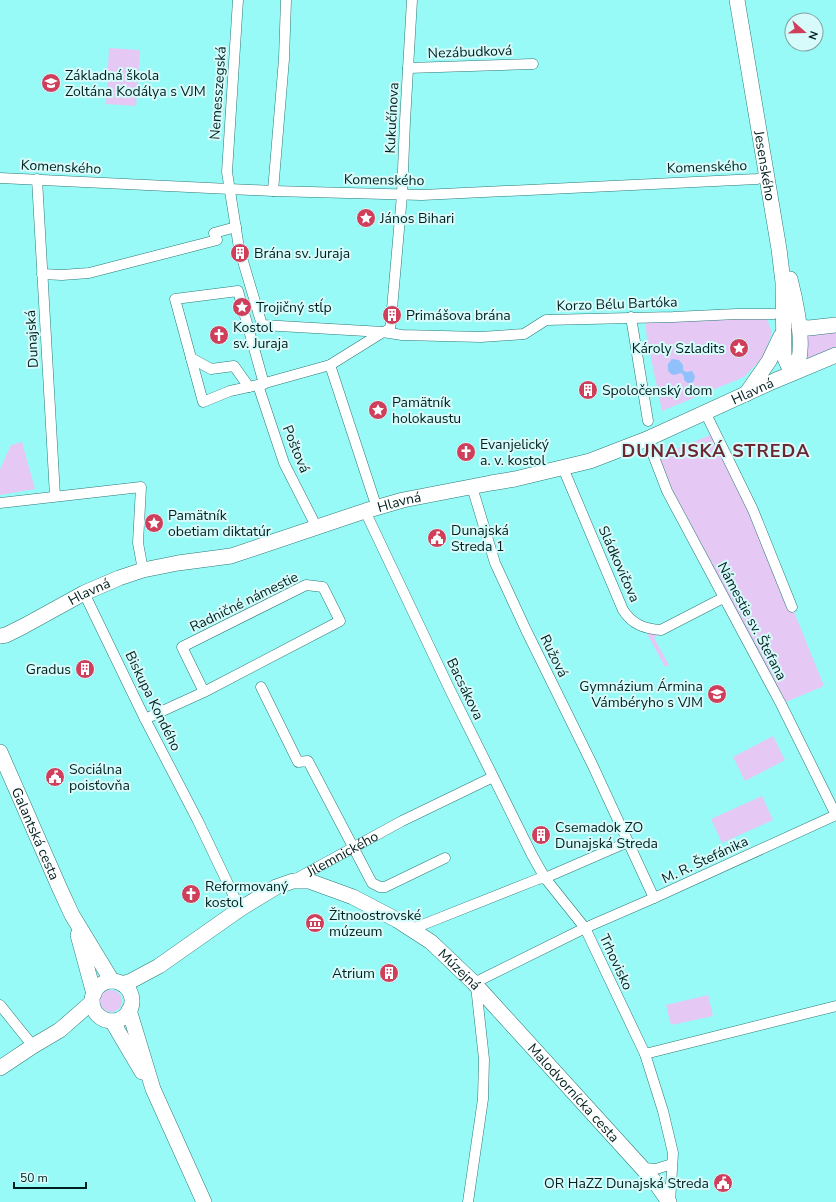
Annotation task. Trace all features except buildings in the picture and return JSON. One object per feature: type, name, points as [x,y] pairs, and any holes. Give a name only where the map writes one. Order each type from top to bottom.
[{"type":"main road","name":"Jesenského","points":[[737,0],[779,250],[783,282],[784,356],[788,365],[794,372]]},
{"type":"main road","points":[[779,250],[788,267],[799,327],[800,350],[794,372]]},
{"type":"main road","points":[[799,327],[809,328],[836,325]]},
{"type":"main road","points":[[745,395],[769,361],[783,333]]},
{"type":"main road","name":"Hlavná","points":[[2,637],[84,593],[119,578],[143,570],[178,563],[231,556],[369,505],[515,479],[590,461],[647,439],[794,372],[836,355]]},
{"type":"main road","name":"Galantská cesta","points":[[0,752],[72,915],[117,983]]},
{"type":"main road","name":"Jilemnického","points":[[117,983],[131,981],[159,966],[240,909],[276,886],[293,880]]},
{"type":"main road","name":"Múzejná","points":[[293,880],[309,881],[353,897],[412,929],[431,942],[475,984]]},
{"type":"main road","name":"Galantská cesta","points":[[72,915],[93,998]]},
{"type":"main road","name":"Jilemnického","points":[[130,1005],[159,966]]},
{"type":"main road","points":[[60,1030],[93,998],[100,985],[117,983],[129,990],[130,1005],[153,1089],[204,1202]]},
{"type":"main road","name":"Malodvornícka cesta","points":[[475,984],[656,1182],[670,1202]]},
{"type":"main road","points":[[93,998],[95,1010],[107,1019],[153,1089]]},
{"type":"main road","points":[[0,1068],[60,1030],[88,1020],[122,1018],[130,1005]]},
{"type":"street","name":"Nemesszegská","points":[[238,0],[227,172],[240,253]]},
{"type":"street","points":[[274,191],[284,59],[286,0]]},
{"type":"street","name":"Kukučínova","points":[[392,309],[402,195],[412,0]]},
{"type":"street","name":"Nezábudková","points":[[408,68],[533,64]]},
{"type":"street","name":"Komenského","points":[[0,178],[274,191],[422,195],[757,178],[767,176]]},
{"type":"street","name":"Dunajská","points":[[37,179],[56,496]]},
{"type":"street","points":[[42,274],[62,275],[89,273],[216,240],[214,233],[236,227]]},
{"type":"street","name":"Korzo Bélu Bartóka","points":[[240,253],[262,325],[383,332],[402,335],[481,337],[524,334],[546,320],[774,314]]},
{"type":"street","points":[[257,385],[238,291],[175,299],[203,402],[230,391],[257,385],[330,365],[390,329],[391,321]]},
{"type":"street","points":[[631,317],[648,421]]},
{"type":"street","points":[[191,358],[211,369],[234,366],[257,385]]},
{"type":"street","name":"Bacsákova","points":[[330,365],[369,505],[414,616],[493,777],[545,878],[585,928]]},
{"type":"street","name":"Poštová","points":[[257,385],[284,463],[313,520]]},
{"type":"street","points":[[704,412],[753,510],[792,607]]},
{"type":"street","name":"Námestie sv. Štefana","points":[[647,439],[667,491],[781,704],[836,815]]},
{"type":"street","name":"Sládkovičova","points":[[563,468],[623,610],[629,620],[651,629],[661,630],[723,598]]},
{"type":"street","points":[[0,503],[141,487],[138,543],[143,570]]},
{"type":"street","name":"Ružová","points":[[472,487],[495,563],[526,630],[592,764],[654,898]]},
{"type":"street","name":"Radničné námestie","points":[[145,719],[204,692],[340,621],[322,587],[306,586],[182,647],[204,692]]},
{"type":"street","name":"Biskupa Kondého","points":[[84,593],[145,719],[198,821],[240,909]]},
{"type":"street","points":[[261,687],[298,762],[308,761],[369,880],[375,886],[385,886],[445,858]]},
{"type":"street","name":"Jilemnického","points":[[293,880],[402,821],[493,777]]},
{"type":"street","name":"M. R. Štefánika","points":[[585,928],[836,815]]},
{"type":"street","points":[[412,929],[538,879],[545,878],[628,842]]},
{"type":"street","name":"Trhovisko","points":[[475,984],[585,928],[645,1054],[663,1111],[673,1153],[670,1202]]},
{"type":"street","name":"Múzejná","points":[[468,1202],[483,1091],[484,1059],[475,984]]},
{"type":"street","points":[[0,1005],[33,1046]]},
{"type":"street","points":[[645,1054],[836,1006]]},
{"type":"street","points":[[643,1168],[656,1169],[672,1164]]},
{"type":"shaded area","points":[[109,48],[140,50],[136,106],[106,104]]},
{"type":"shaded area","points":[[766,317],[772,332],[764,356],[744,377],[662,411],[647,339],[645,318]]},
{"type":"shaded area","points":[[836,329],[836,348],[808,358],[806,334]]},
{"type":"shaded area","points":[[715,433],[753,510],[824,686],[781,704],[654,458]]},
{"type":"shaded area","points":[[22,442],[35,489],[0,495],[0,469],[11,445]]},
{"type":"shaded area","points":[[645,630],[665,631],[654,638],[669,665],[665,667]]},
{"type":"shaded area","points":[[773,736],[785,760],[745,781],[733,757]]},
{"type":"shaded area","points":[[762,796],[773,820],[722,843],[711,819]]},
{"type":"shaded area","points":[[107,990],[115,990],[122,997],[122,1005],[115,1012],[107,1012],[100,1005],[100,997]]},
{"type":"shaded area","points":[[708,995],[713,1016],[671,1025],[666,1005]]},
{"type":"water","points":[[672,359],[679,360],[683,365],[683,370],[686,372],[692,371],[695,377],[693,382],[686,382],[681,373],[674,375],[670,373],[668,370],[668,364]]},
{"type":"place","name":"Základná škola Zoltána Kodálya s VJM","points":[[51,83]]},
{"type":"place","name":"János Bihari","points":[[366,218]]},
{"type":"place","name":"Brána sv. Juraja","points":[[240,253]]},
{"type":"place","name":"Trojičný stĺp","points":[[242,307]]},
{"type":"place","name":"Primášova brána","points":[[392,315]]},
{"type":"place","name":"Kostol sv. Juraja","points":[[219,335]]},
{"type":"place","name":"Károly Szladits","points":[[739,348]]},
{"type":"place","name":"Spoločenský dom","points":[[588,390]]},
{"type":"place","name":"Pamätník holokaustu","points":[[378,410]]},
{"type":"place","name":"Evanjelický a. v. kostol","points":[[466,452]]},
{"type":"place","name":"Pamätník obetiam diktatúr","points":[[154,523]]},
{"type":"place","name":"Dunajská Streda 1","points":[[437,538]]},
{"type":"place","name":"Gradus","points":[[85,669]]},
{"type":"place","name":"Gymnázium Ármina Vámbéryho s VJM","points":[[717,694]]},
{"type":"place","name":"Sociálna poisťovňa","points":[[55,777]]},
{"type":"place","name":"Csemadok ZO Dunajská Streda","points":[[541,835]]},
{"type":"place","name":"Reformovaný kostol","points":[[191,894]]},
{"type":"place","name":"Žitnoostrovské múzeum","points":[[315,923]]},
{"type":"place","name":"Atrium","points":[[389,973]]},
{"type":"place","name":"OR HaZZ Dunajská Streda","points":[[723,1183]]},
{"type":"district","name":"DUNAJSKÁ STREDA","points":[[716,451]]}]
